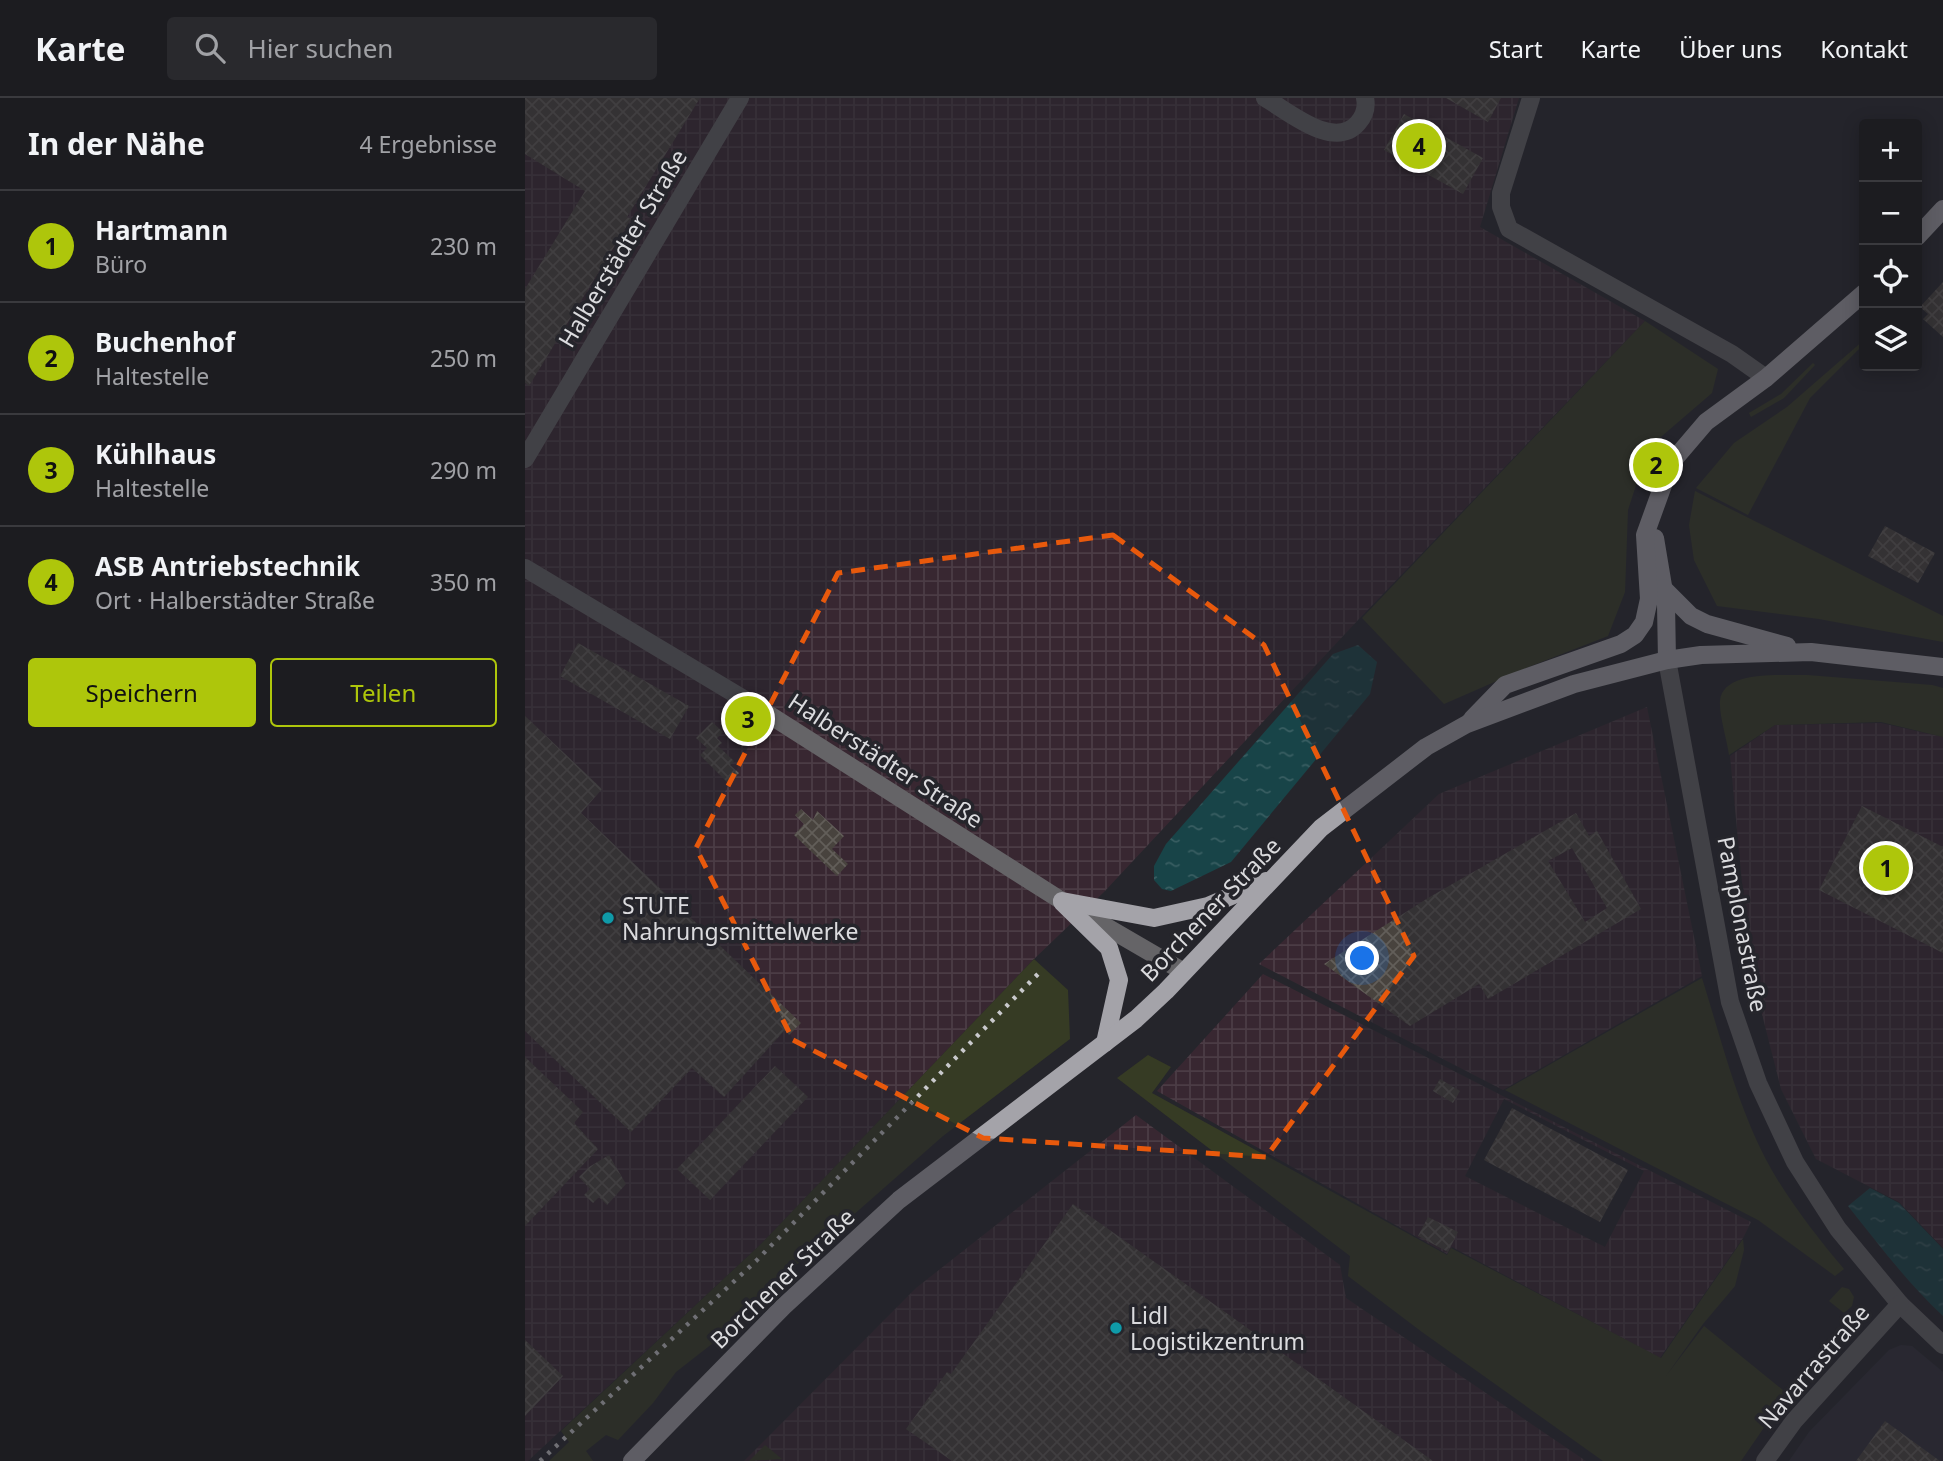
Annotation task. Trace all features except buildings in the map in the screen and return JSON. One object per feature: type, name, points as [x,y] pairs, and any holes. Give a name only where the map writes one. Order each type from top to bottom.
[{"type":"main road","points":[[1922,232],[1943,209]]},
{"type":"main road","points":[[1467,724],[1505,685],[1621,644],[1635,635],[1644,622],[1649,599],[1646,534],[1671,463],[1706,422],[1766,378],[1859,297]]},
{"type":"main road","points":[[1653,514],[1666,604],[1667,660]]},
{"type":"main road","points":[[1663,588],[1691,616],[1707,624],[1811,652]]},
{"type":"main road","name":"Borchener Straße","points":[[632,1461],[783,1307],[898,1200],[1136,1019],[1321,828],[1426,747],[1467,724],[1574,684],[1667,660],[1700,655],[1811,652],[1943,667]]},
{"type":"main road","points":[[1062,901],[1154,918],[1208,906],[1272,878]]},
{"type":"main road","points":[[1062,901],[1109,948],[1119,980],[1105,1043]]},
{"type":"street","name":"Halberstädter Straße","points":[[525,459],[740,98]]},
{"type":"street","points":[[1269,99],[1311,126],[1336,133],[1358,123],[1364,114],[1365,98]]},
{"type":"street","points":[[1531,98],[1501,193],[1501,207],[1509,229],[1732,354],[1766,378]]},
{"type":"street","name":"Halberstädter Straße","points":[[525,568],[757,707],[1062,901],[1184,972]]},
{"type":"street","name":"Pamplonastraße","points":[[1667,660],[1730,1002],[1758,1083],[1795,1162],[1838,1229],[1900,1304],[1943,1345]]},
{"type":"street","name":"Navarrastraße","points":[[1765,1461],[1794,1421],[1900,1304]]},
{"type":"highlighted area","points":[[1113,535],[1264,645],[1414,956],[1266,1157],[983,1138],[793,1040],[696,848],[838,573]]},
{"type":"shaded area","points":[[525,98],[1519,98],[1480,227],[1645,321],[1359,619],[1104,892],[1034,959],[761,1244],[528,1461],[525,1461]]},
{"type":"shaded area","points":[[1647,707],[1702,976],[1503,1090],[1259,964],[1439,794]]},
{"type":"shaded area","points":[[1881,723],[1943,737],[1943,1248],[1899,1202],[1816,1159],[1781,1089],[1750,967],[1730,756],[1775,725]]},
{"type":"shaded area","points":[[1263,974],[1751,1222],[1743,1238],[1660,1358],[1452,1247],[1447,1254],[1157,1091]],"holes":[[[1504,1099],[1644,1171],[1605,1247],[1465,1176]]]},
{"type":"shaded area","points":[[1136,1115],[1340,1265],[1346,1298],[1586,1461],[744,1461],[916,1288]]},
{"type":"shaded area","points":[[1901,1345],[1912,1346],[1943,1372],[1943,1461],[1789,1461],[1809,1432],[1889,1350]]},
{"type":"green space","points":[[1645,321],[1718,369],[1712,393],[1648,448],[1628,510],[1625,592],[1608,636],[1444,704],[1362,618]]},
{"type":"green space","points":[[1859,344],[1859,349],[1810,398],[1748,515],[1696,488],[1734,443],[1787,407]]},
{"type":"green space","points":[[1813,363],[1815,365],[1784,398],[1751,417],[1749,413],[1781,394]]},
{"type":"green space","points":[[1695,491],[1943,616],[1943,642],[1819,619],[1717,606],[1694,560],[1689,525]]},
{"type":"green space","points":[[1807,675],[1943,688],[1943,737],[1881,722],[1775,725],[1729,755],[1720,707],[1724,691],[1732,684],[1756,676]]},
{"type":"green space","points":[[1034,959],[1068,990],[1070,1039],[943,1136],[768,1290],[740,1322],[676,1372],[653,1403],[618,1440],[606,1435],[586,1451],[593,1461],[549,1461],[569,1442],[561,1431],[761,1244]]},
{"type":"green space","points":[[1702,978],[1733,1081],[1764,1156],[1809,1226],[1844,1269],[1835,1276],[1758,1220],[1505,1090]]},
{"type":"green space","points":[[1148,1055],[1171,1067],[1152,1093],[1447,1255],[1451,1248],[1661,1358],[1743,1239],[1744,1250],[1735,1286],[1703,1324],[1666,1376],[1704,1326],[1789,1395],[1741,1461],[1603,1461],[1348,1276],[1350,1256],[1117,1078]]},
{"type":"green space","points":[[1842,1287],[1849,1289],[1854,1297],[1852,1306],[1844,1313],[1829,1301]]},
{"type":"green space","points":[[765,1445],[782,1459],[749,1461]]},
{"type":"water","points":[[1358,645],[1377,662],[1370,694],[1231,862],[1171,891],[1162,889],[1154,880],[1154,866],[1166,844],[1333,654]]},
{"type":"water","points":[[1870,1188],[1899,1203],[1943,1249],[1943,1316],[1905,1276],[1848,1206]]},
{"type":"railway","points":[[540,1461],[756,1261],[1040,972]]},
{"type":"place","name":"ASB Antriebstechnik","points":[[1419,146]]},
{"type":"place","name":"Buchenhof","points":[[1656,465]]},
{"type":"place","name":"Kühlhaus","points":[[748,719]]},
{"type":"place","name":"Hartmann","points":[[1886,868]]},
{"type":"place","name":"STUTE Nahrungsmittelwerke","points":[[608,918]]},
{"type":"place","name":"Lidl Logistikzentrum","points":[[1116,1328]]}]
